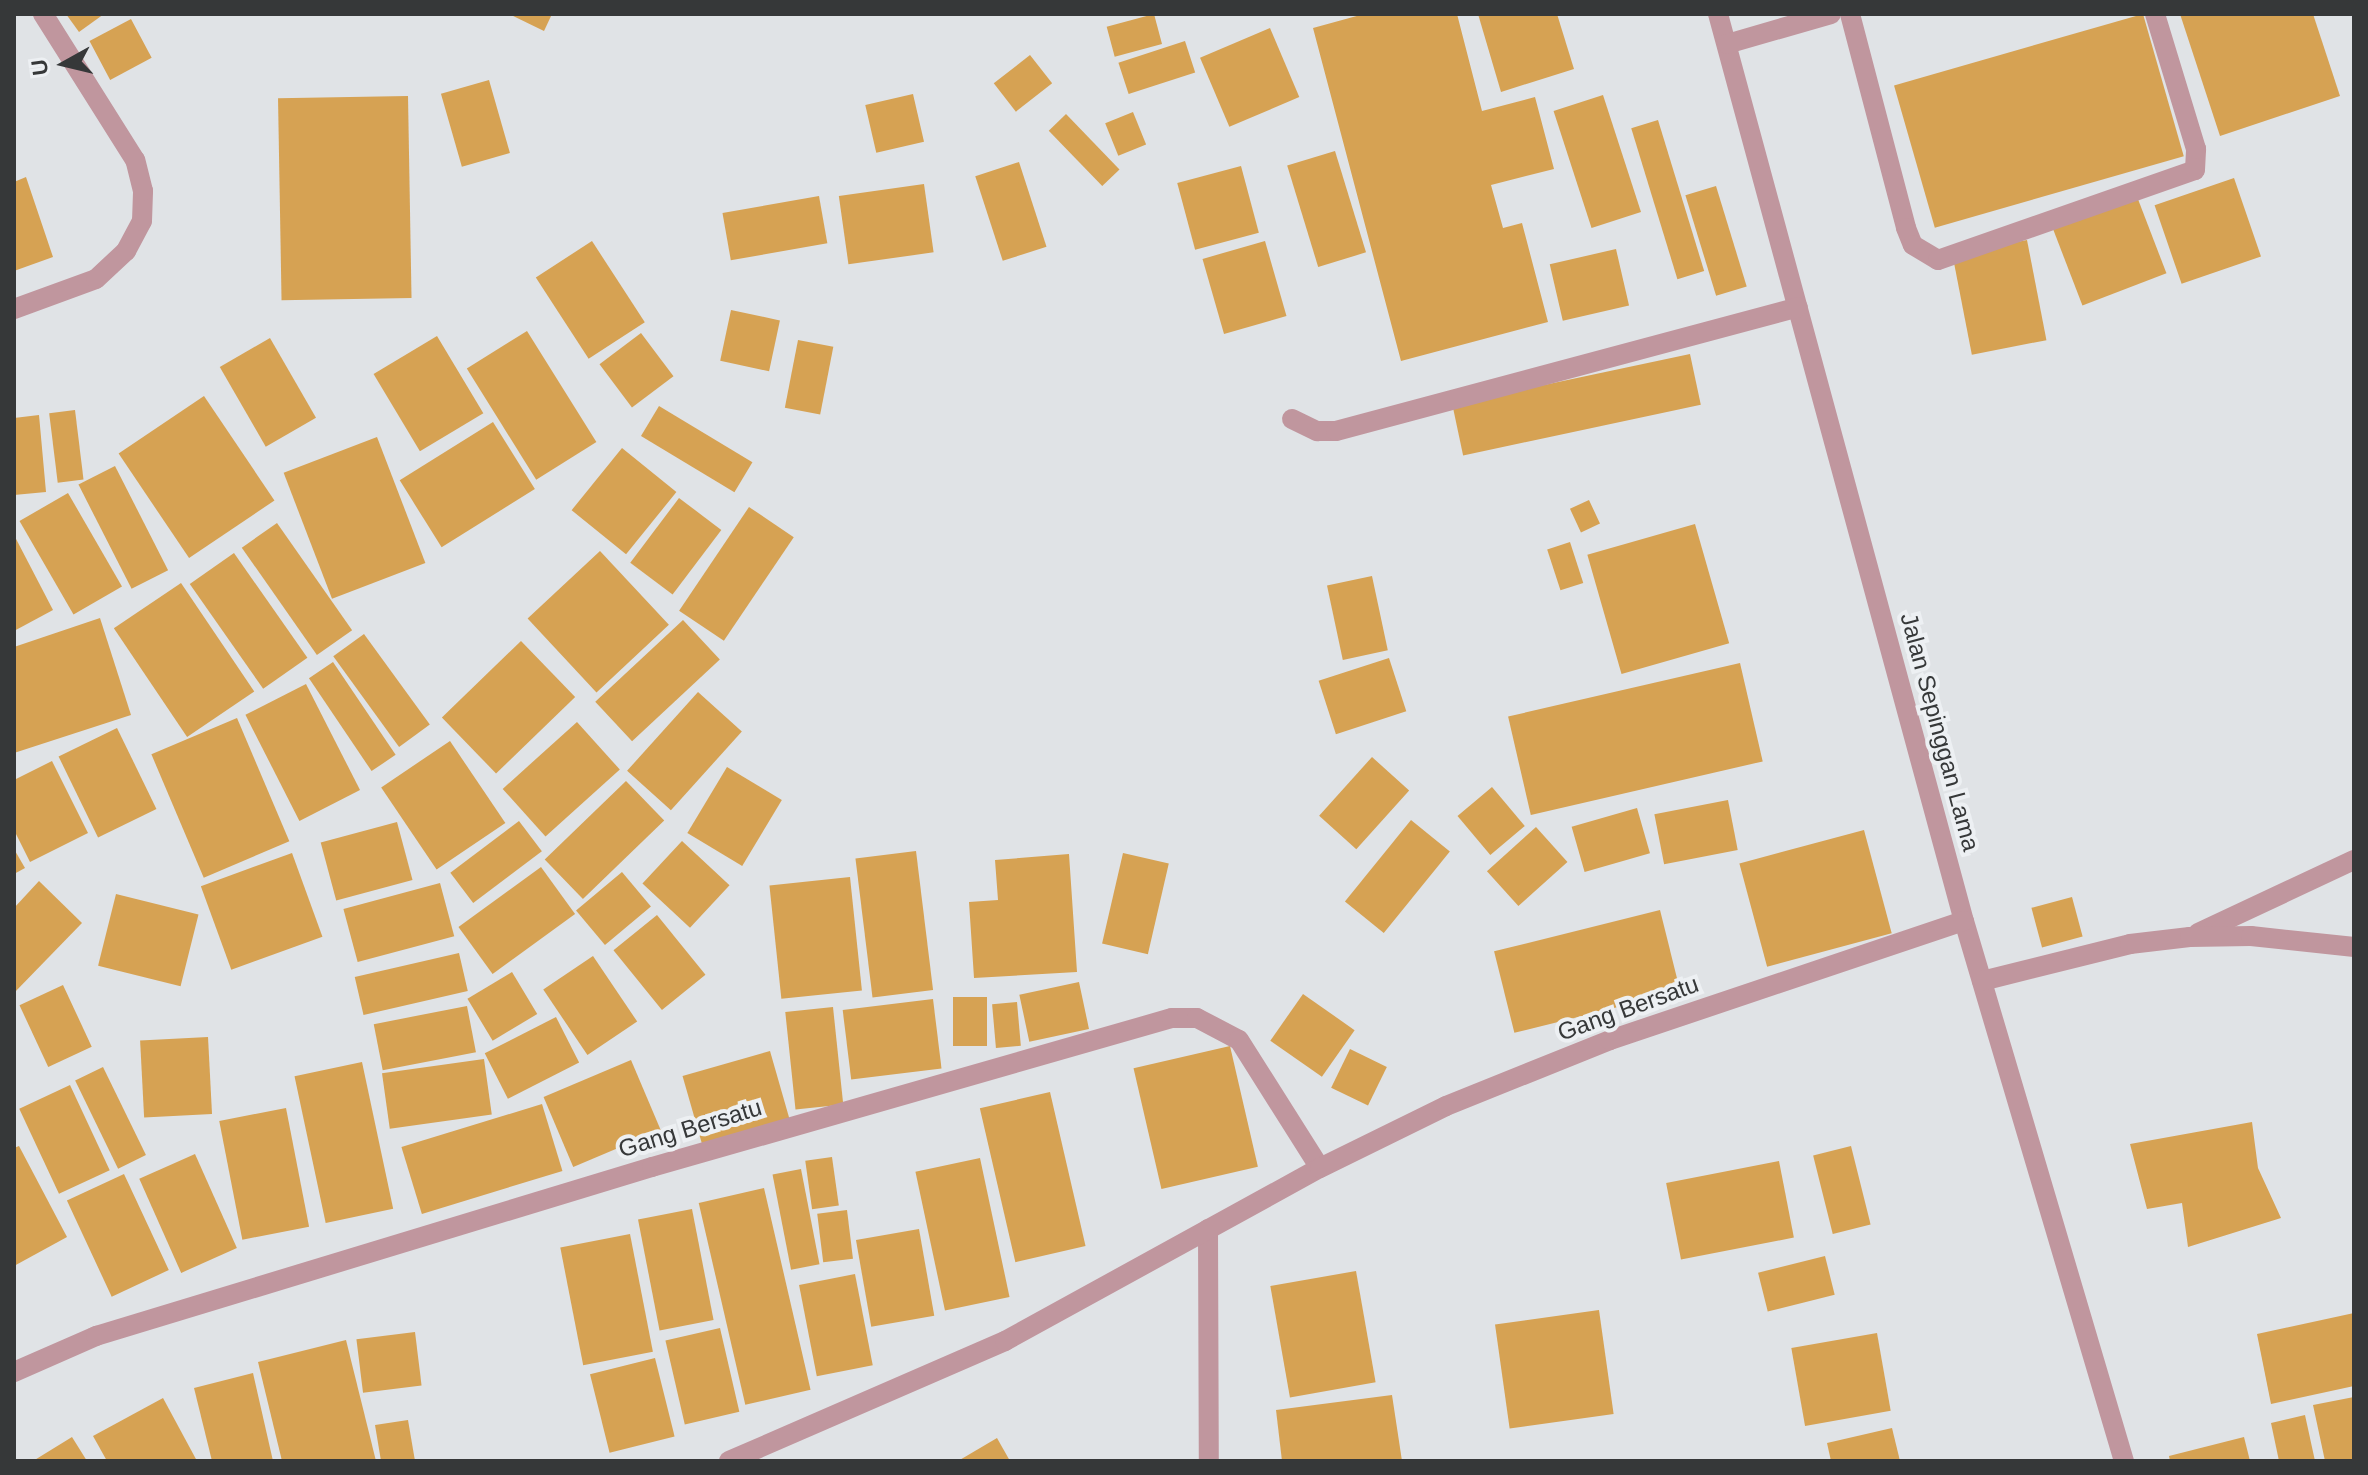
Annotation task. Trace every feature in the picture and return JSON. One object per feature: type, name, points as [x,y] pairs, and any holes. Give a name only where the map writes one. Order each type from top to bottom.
[{"type":"street","points":[[14,309],[96,279],[126,251],[142,221],[143,191],[135,160],[43,14]]},
{"type":"street","name":"Jalan Sepinggan Lama","points":[[1718,14],[1964,921],[2124,1461]]},
{"type":"street","points":[[1727,44],[1831,14]]},
{"type":"street","points":[[1850,14],[1906,228],[1913,245],[1938,260],[2195,170],[2196,149],[2155,14]]},
{"type":"street","points":[[1292,419],[1317,431],[1336,431],[1798,307]]},
{"type":"street","points":[[2190,937],[2354,860]]},
{"type":"street","name":"Gang Bersatu","points":[[729,1461],[1005,1341],[1320,1168],[1446,1106],[1610,1040],[1964,921]]},
{"type":"street","points":[[1982,981],[2130,944],[2190,937],[2251,936],[2354,947]]},
{"type":"street","name":"Gang Bersatu","points":[[14,1372],[96,1336],[831,1114],[1172,1018],[1218,1025],[1239,1040],[1320,1168]]},
{"type":"street","points":[[1208,1229],[1209,1461]]},
{"type":"building","points":[[66,14],[104,14],[79,32]]},
{"type":"building","points":[[509,14],[552,14],[544,31]]},
{"type":"building","points":[[1154,14],[1162,44],[1115,57],[1107,27]]},
{"type":"building","points":[[1364,14],[1457,14],[1482,111],[1535,97],[1554,169],[1491,185],[1503,228],[1522,223],[1548,322],[1401,361],[1313,28]]},
{"type":"building","points":[[1478,14],[1557,14],[1574,69],[1501,92]]},
{"type":"building","points":[[2143,14],[2184,156],[1935,228],[1894,85]]},
{"type":"building","points":[[2180,14],[2313,14],[2340,96],[2220,136]]},
{"type":"building","points":[[131,19],[152,58],[110,80],[90,41]]},
{"type":"building","points":[[1270,28],[1299,97],[1229,127],[1200,58]]},
{"type":"building","points":[[1185,41],[1195,72],[1129,94],[1118,63]]},
{"type":"building","points":[[1030,55],[1052,83],[1016,112],[994,83]]},
{"type":"building","points":[[489,80],[510,153],[462,167],[441,94]]},
{"type":"building","points":[[913,94],[924,142],[876,153],[865,105]]},
{"type":"building","points":[[1603,95],[1641,212],[1592,228],[1554,111]]},
{"type":"building","points":[[408,96],[412,298],[282,300],[278,98]]},
{"type":"building","points":[[1133,112],[1146,144],[1118,156],[1105,123]]},
{"type":"building","points":[[1066,114],[1119,169],[1102,186],[1049,131]]},
{"type":"building","points":[[1658,120],[1704,271],[1677,279],[1631,128]]},
{"type":"building","points":[[1335,151],[1366,252],[1318,267],[1287,166]]},
{"type":"building","points":[[1019,162],[1047,247],[1003,261],[975,176]]},
{"type":"building","points":[[1241,166],[1259,233],[1195,250],[1177,183]]},
{"type":"building","points":[[26,177],[53,257],[14,271],[14,182]]},
{"type":"building","points":[[2234,178],[2261,256],[2182,284],[2155,205]]},
{"type":"building","points":[[924,184],[934,252],[848,264],[839,196]]},
{"type":"building","points":[[1716,186],[1747,286],[1716,296],[1685,195]]},
{"type":"building","points":[[2136,194],[2166,273],[2082,306],[2052,226]]},
{"type":"building","points":[[819,196],[827,243],[731,260],[722,213]]},
{"type":"building","points":[[2027,240],[2046,340],[1972,355],[1952,255]]},
{"type":"building","points":[[592,241],[645,322],[589,359],[536,277]]},
{"type":"building","points":[[1265,241],[1286,316],[1224,334],[1203,259]]},
{"type":"building","points":[[1616,249],[1629,306],[1563,321],[1550,264]]},
{"type":"building","points":[[731,310],[780,320],[769,371],[720,361]]},
{"type":"building","points":[[527,331],[596,442],[536,480],[467,369]]},
{"type":"building","points":[[641,333],[673,376],[632,407],[599,364]]},
{"type":"building","points":[[437,336],[483,413],[420,451],[374,374]]},
{"type":"building","points":[[270,338],[316,418],[266,447],[220,367]]},
{"type":"building","points":[[798,340],[833,347],[820,415],[785,408]]},
{"type":"building","points":[[1690,354],[1701,405],[1463,455],[1452,405]]},
{"type":"building","points":[[204,396],[274,500],[189,558],[119,454]]},
{"type":"building","points":[[659,406],[752,462],[734,492],[641,436]]},
{"type":"building","points":[[75,410],[84,479],[58,483],[49,413]]},
{"type":"building","points":[[39,415],[46,492],[14,495],[14,418]]},
{"type":"building","points":[[493,422],[535,489],[442,547],[400,480]]},
{"type":"building","points":[[377,437],[425,563],[332,599],[284,473]]},
{"type":"building","points":[[622,448],[676,492],[626,554],[572,510]]},
{"type":"building","points":[[115,466],[168,570],[132,589],[78,485]]},
{"type":"building","points":[[68,493],[122,587],[74,615],[20,521]]},
{"type":"building","points":[[679,498],[721,530],[673,595],[630,563]]},
{"type":"building","points":[[1589,500],[1600,524],[1581,532],[1570,509]]},
{"type":"building","points":[[749,507],[794,537],[724,641],[679,611]]},
{"type":"building","points":[[277,523],[352,630],[317,655],[242,548]]},
{"type":"building","points":[[1695,524],[1729,643],[1622,674],[1587,555]]},
{"type":"building","points":[[14,535],[53,610],[14,631]]},
{"type":"building","points":[[1570,542],[1583,583],[1560,590],[1547,549]]},
{"type":"building","points":[[600,551],[669,625],[596,692],[528,619]]},
{"type":"building","points":[[234,553],[307,658],[263,689],[190,584]]},
{"type":"building","points":[[1372,576],[1388,650],[1343,660],[1327,586]]},
{"type":"building","points":[[181,583],[254,692],[187,737],[114,628]]},
{"type":"building","points":[[100,618],[131,715],[14,753],[14,647]]},
{"type":"building","points":[[683,620],[720,659],[632,741],[595,702]]},
{"type":"building","points":[[364,634],[430,725],[399,747],[333,656]]},
{"type":"building","points":[[521,641],[575,697],[496,774],[442,717]]},
{"type":"building","points":[[1389,658],[1406,711],[1336,734],[1319,681]]},
{"type":"building","points":[[333,662],[396,755],[372,771],[309,678]]},
{"type":"building","points":[[1740,663],[1763,761],[1531,815],[1508,717]]},
{"type":"building","points":[[306,684],[360,790],[299,821],[245,715]]},
{"type":"building","points":[[698,692],[742,731],[671,810],[627,771]]},
{"type":"building","points":[[237,718],[289,841],[204,878],[151,754]]},
{"type":"building","points":[[577,722],[620,770],[546,836],[503,789]]},
{"type":"building","points":[[117,728],[156,809],[98,837],[59,756]]},
{"type":"building","points":[[450,741],[505,823],[437,869],[381,787]]},
{"type":"building","points":[[1372,757],[1409,790],[1356,849],[1319,816]]},
{"type":"building","points":[[52,761],[88,833],[30,862],[14,830],[14,780]]},
{"type":"building","points":[[727,767],[782,800],[742,866],[687,833]]},
{"type":"building","points":[[626,781],[664,821],[583,899],[545,859]]},
{"type":"building","points":[[1492,787],[1525,826],[1490,855],[1458,816]]},
{"type":"building","points":[[1728,800],[1738,850],[1664,864],[1654,814]]},
{"type":"building","points":[[1637,808],[1650,853],[1585,872],[1572,827]]},
{"type":"building","points":[[1411,820],[1450,851],[1384,933],[1345,902]]},
{"type":"building","points":[[519,821],[542,851],[473,903],[450,873]]},
{"type":"building","points":[[397,822],[413,880],[336,900],[321,842]]},
{"type":"building","points":[[1536,827],[1567,862],[1518,906],[1487,871]]},
{"type":"building","points":[[1864,830],[1892,933],[1767,967],[1739,863]]},
{"type":"building","points":[[682,841],[730,885],[690,928],[642,883]]},
{"type":"building","points":[[14,849],[25,868],[14,874]]},
{"type":"building","points":[[916,851],[933,990],[873,997],[855,858]]},
{"type":"building","points":[[292,853],[322,937],[231,970],[201,886]]},
{"type":"building","points":[[1123,853],[1169,864],[1148,954],[1102,944]]},
{"type":"building","points":[[1069,854],[1077,972],[974,978],[969,902],[998,900],[995,860]]},
{"type":"building","points":[[541,867],[575,914],[493,974],[458,927]]},
{"type":"building","points":[[622,872],[651,906],[605,945],[576,911]]},
{"type":"building","points":[[850,877],[862,990],[781,999],[769,885]]},
{"type":"building","points":[[39,881],[82,923],[14,993],[14,908]]},
{"type":"building","points":[[440,883],[454,936],[358,962],[343,909]]},
{"type":"building","points":[[116,894],[198,915],[181,986],[98,966]]},
{"type":"building","points":[[2072,897],[2083,937],[2042,947],[2031,908]]},
{"type":"building","points":[[1660,910],[1680,992],[1514,1033],[1494,951]]},
{"type":"building","points":[[657,915],[705,975],[662,1010],[613,950]]},
{"type":"building","points":[[459,953],[468,991],[364,1015],[355,977]]},
{"type":"building","points":[[593,956],[637,1021],[587,1055],[543,990]]},
{"type":"building","points":[[512,972],[537,1014],[493,1041],[467,999]]},
{"type":"building","points":[[1079,982],[1089,1029],[1029,1042],[1019,995]]},
{"type":"building","points":[[63,985],[92,1047],[48,1067],[19,1005]]},
{"type":"building","points":[[1303,994],[1355,1030],[1322,1077],[1270,1041]]},
{"type":"building","points":[[953,997],[987,997],[987,1046],[953,1046]]},
{"type":"building","points":[[933,999],[942,1068],[851,1080],[843,1010]]},
{"type":"building","points":[[1017,1002],[1021,1046],[996,1048],[992,1004]]},
{"type":"building","points":[[467,1006],[476,1052],[383,1070],[374,1024]]},
{"type":"building","points":[[833,1007],[843,1104],[796,1109],[785,1012]]},
{"type":"building","points":[[556,1017],[579,1062],[508,1099],[485,1053]]},
{"type":"building","points":[[208,1037],[212,1114],[144,1117],[140,1041]]},
{"type":"building","points":[[1230,1046],[1258,1167],[1161,1189],[1134,1068]]},
{"type":"building","points":[[1350,1049],[1387,1067],[1368,1106],[1331,1088]]},
{"type":"building","points":[[770,1051],[789,1118],[702,1143],[683,1076]]},
{"type":"building","points":[[484,1059],[492,1114],[390,1129],[382,1073]]},
{"type":"building","points":[[631,1060],[661,1130],[573,1167],[544,1097]]},
{"type":"building","points":[[362,1062],[393,1209],[326,1223],[295,1076]]},
{"type":"building","points":[[103,1067],[146,1155],[118,1169],[75,1081]]},
{"type":"building","points":[[70,1085],[110,1170],[59,1194],[19,1109]]},
{"type":"building","points":[[1050,1092],[1086,1246],[1015,1262],[980,1108]]},
{"type":"building","points":[[542,1104],[562,1171],[422,1214],[401,1147]]},
{"type":"building","points":[[286,1108],[309,1227],[242,1240],[219,1121]]},
{"type":"building","points":[[2252,1122],[2258,1168],[2281,1218],[2188,1247],[2182,1203],[2147,1209],[2130,1144]]},
{"type":"building","points":[[19,1146],[67,1237],[14,1266],[14,1148]]},
{"type":"building","points":[[1851,1146],[1871,1225],[1833,1234],[1813,1155]]},
{"type":"building","points":[[195,1154],[237,1248],[181,1273],[139,1179]]},
{"type":"building","points":[[832,1157],[839,1206],[812,1209],[805,1161]]},
{"type":"building","points":[[980,1158],[1010,1297],[945,1311],[915,1172]]},
{"type":"building","points":[[1779,1161],[1794,1238],[1681,1260],[1666,1183]]},
{"type":"building","points":[[801,1169],[820,1264],[791,1270],[773,1175]]},
{"type":"building","points":[[124,1174],[169,1270],[112,1297],[67,1201]]},
{"type":"building","points":[[764,1188],[811,1390],[745,1405],[699,1203]]},
{"type":"building","points":[[692,1209],[714,1320],[660,1330],[638,1219]]},
{"type":"building","points":[[847,1210],[853,1259],[823,1262],[817,1214]]},
{"type":"building","points":[[919,1229],[934,1316],[871,1327],[856,1240]]},
{"type":"building","points":[[630,1234],[653,1352],[583,1365],[560,1248]]},
{"type":"building","points":[[1825,1256],[1835,1295],[1768,1312],[1758,1273]]},
{"type":"building","points":[[1356,1271],[1376,1382],[1290,1397],[1270,1286]]},
{"type":"building","points":[[855,1274],[873,1365],[817,1376],[799,1285]]},
{"type":"building","points":[[1599,1310],[1614,1414],[1510,1429],[1495,1325]]},
{"type":"building","points":[[2354,1313],[2354,1386],[2271,1404],[2257,1334]]},
{"type":"building","points":[[720,1328],[739,1412],[685,1424],[665,1341]]},
{"type":"building","points":[[415,1332],[422,1386],[363,1393],[356,1339]]},
{"type":"building","points":[[1877,1333],[1891,1411],[1805,1426],[1791,1348]]},
{"type":"building","points":[[346,1340],[376,1461],[282,1461],[258,1362]]},
{"type":"building","points":[[655,1358],[675,1437],[610,1453],[590,1374]]},
{"type":"building","points":[[253,1373],[273,1461],[212,1461],[194,1388]]},
{"type":"building","points":[[1392,1395],[1402,1461],[1282,1461],[1276,1410]]},
{"type":"building","points":[[2354,1397],[2354,1461],[2325,1461],[2313,1405]]},
{"type":"building","points":[[163,1398],[197,1461],[107,1461],[93,1436]]},
{"type":"building","points":[[2305,1415],[2315,1461],[2279,1461],[2271,1423]]},
{"type":"building","points":[[408,1420],[415,1461],[381,1461],[375,1425]]},
{"type":"building","points":[[1892,1428],[1900,1461],[1831,1461],[1827,1443]]},
{"type":"building","points":[[72,1437],[87,1461],[33,1461]]},
{"type":"building","points":[[2244,1437],[2250,1461],[2170,1461],[2169,1456]]},
{"type":"building","points":[[997,1438],[1010,1461],[958,1461]]}]
